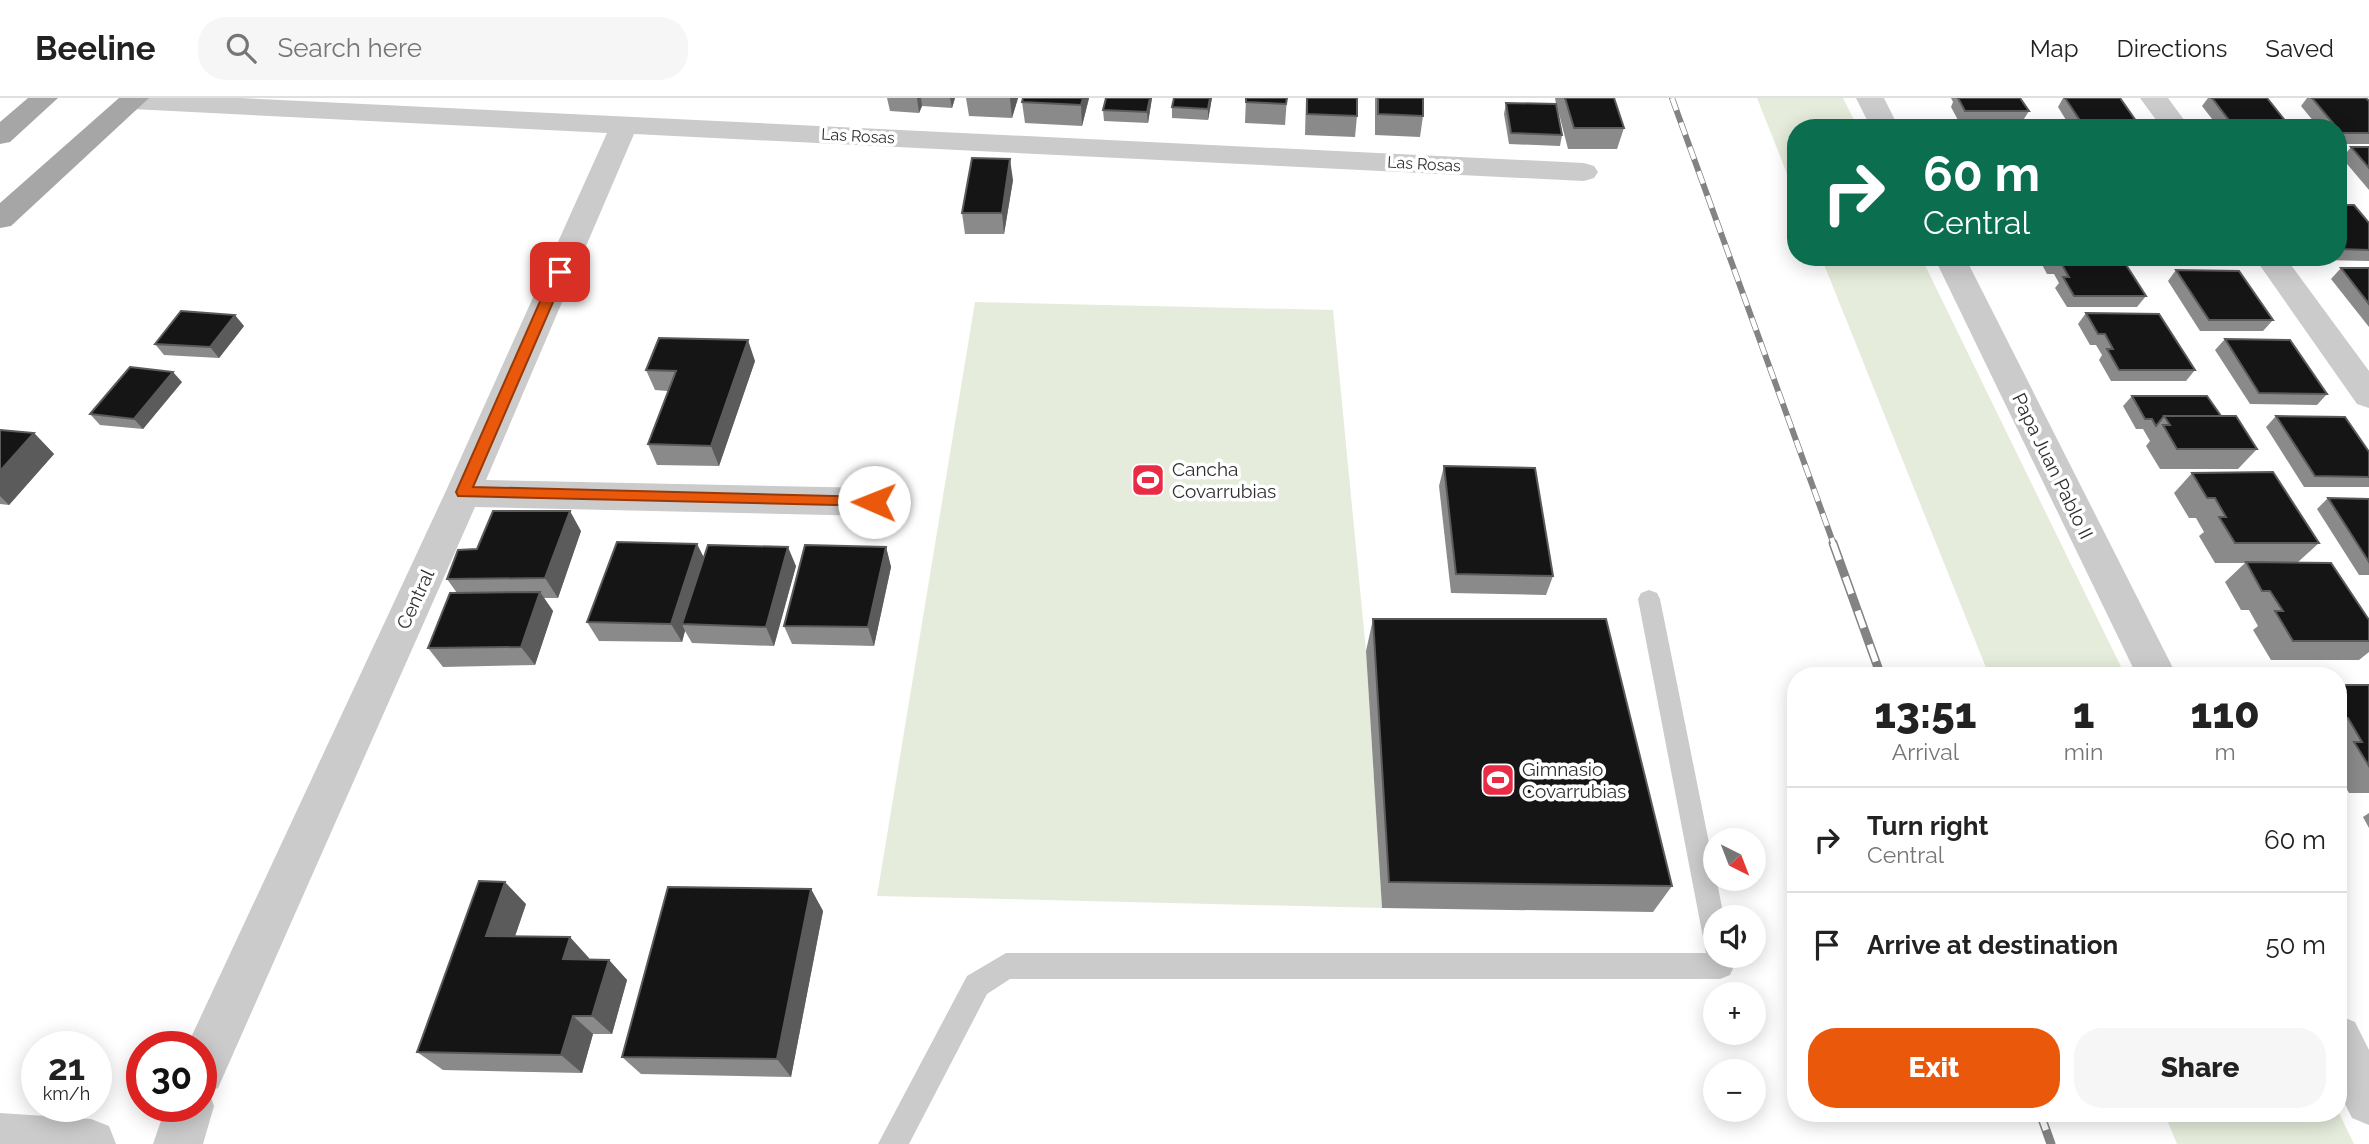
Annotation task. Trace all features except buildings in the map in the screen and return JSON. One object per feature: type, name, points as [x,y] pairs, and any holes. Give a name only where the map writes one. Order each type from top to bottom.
[{"type":"main road","points":[[0,136],[44,98]]},
{"type":"main road","points":[[0,219],[133,99]]},
{"type":"street","points":[[1870,98],[1880,119]]},
{"type":"street","points":[[2154,98],[2169,119]]},
{"type":"street","name":"Las Rosas","points":[[133,99],[1584,172]]},
{"type":"street","name":"Central","points":[[217,1036],[463,492],[624,125]]},
{"type":"street","name":"Papa Juan Pablo II","points":[[1953,266],[2153,667]]},
{"type":"street","points":[[2275,266],[2369,396]]},
{"type":"street","points":[[463,492],[874,502]]},
{"type":"street","points":[[2347,1057],[2369,1101]]},
{"type":"street","points":[[178,1144],[185,1122]]},
{"type":"street","points":[[0,1138],[90,1144]]},
{"type":"lane","points":[[1649,599],[1708,905]]},
{"type":"lane","points":[[893,1144],[977,985],[1006,966],[1703,966]]},
{"type":"green space","points":[[1757,98],[1843,98],[1854,119],[1787,119],[1787,174]]},
{"type":"green space","points":[[1825,266],[1925,266],[2121,667],[1986,667]]},
{"type":"green space","name":"Cancha Covarrubias","points":[[975,302],[1333,310],[1366,651],[1382,908],[877,896]]},
{"type":"green space","points":[[2168,1122],[2343,1122],[2354,1144],[2177,1144]]},
{"type":"railway","points":[[1672,98],[1834,545]]},
{"type":"railway","points":[[1833,543],[1878,667]]},
{"type":"railway","points":[[2043,1122],[2051,1144]]},
{"type":"place","name":"Cancha Covarrubias","points":[[1148,480]]},
{"type":"place","name":"Gimnasio Covarrubias","points":[[1498,780]]},
{"type":"route","points":[[560,272],[463,492],[874,502]]}]
